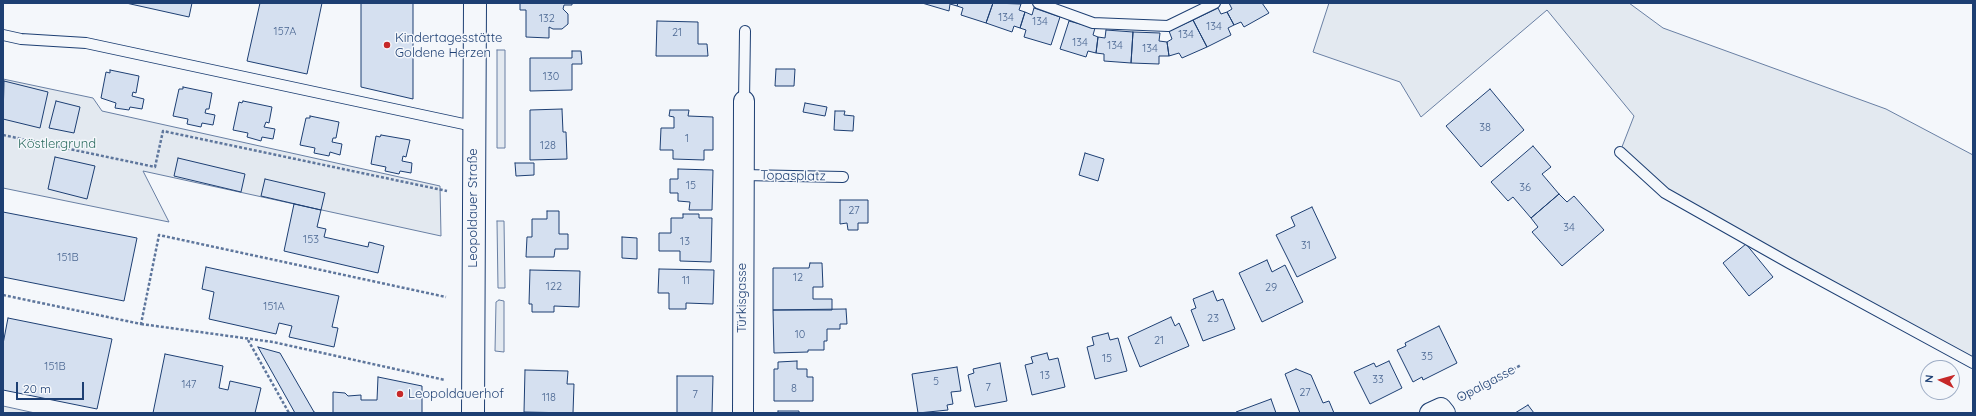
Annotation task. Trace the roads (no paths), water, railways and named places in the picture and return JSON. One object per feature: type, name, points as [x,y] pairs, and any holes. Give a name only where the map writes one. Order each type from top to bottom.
[{"type":"main road","name":"Leopoldauer Straße","points":[[473,413],[473,126],[475,3]]},
{"type":"street","name":"Topasplatz","points":[[742,179],[744,101]]},
{"type":"street","name":"Türkisgasse","points":[[742,179],[743,413]]},
{"type":"lane","points":[[1038,3],[1094,23],[1168,26],[1215,3]]},
{"type":"lane","points":[[744,101],[745,31]]},
{"type":"lane","points":[[3,35],[21,38],[86,43],[473,126]]},
{"type":"lane","points":[[1620,152],[1665,193],[1789,263],[1973,363]]},
{"type":"lane","name":"Topasplatz","points":[[742,179],[843,177]]},
{"type":"place","name":"Kindertagesstätte Goldene Herzen","points":[[387,45]]},
{"type":"place","name":"Leopoldauerhof","points":[[400,394]]},
{"type":"park label","name":"Köstlergrund","points":[[57,144]]}]
